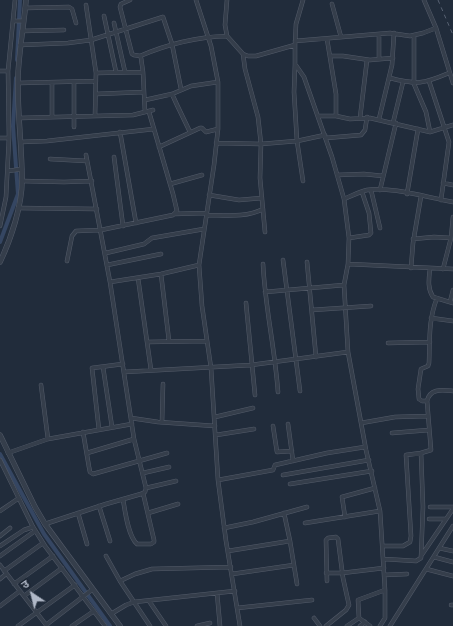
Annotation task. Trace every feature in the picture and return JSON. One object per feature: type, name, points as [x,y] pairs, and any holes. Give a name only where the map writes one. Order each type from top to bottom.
[{"type":"street","points":[[0,262],[5,251],[18,208],[22,181],[20,170],[21,142],[18,83],[22,31],[18,21],[15,0]]},
{"type":"street","points":[[0,226],[10,171],[8,71],[18,21],[25,8],[26,0]]},
{"type":"street","points":[[130,0],[120,6],[133,54],[140,56],[172,44],[208,37],[227,36]]},
{"type":"street","points":[[196,0],[215,63],[218,82],[218,129],[198,265],[211,368],[218,480],[224,528],[240,626]]},
{"type":"street","points":[[227,0],[225,25],[227,36],[243,54],[248,56],[256,56],[295,43],[341,37],[394,33],[406,36],[436,28]]},
{"type":"street","points":[[303,0],[296,24],[294,92],[297,141],[303,181]]},
{"type":"street","points":[[424,0],[436,28],[453,83]]},
{"type":"street","points":[[332,4],[341,37]]},
{"type":"street","points":[[86,5],[96,73],[95,115]]},
{"type":"street","points":[[25,8],[69,6],[72,9],[76,22]]},
{"type":"street","points":[[104,16],[116,72]]},
{"type":"street","points":[[20,45],[68,43],[91,40],[163,17],[172,44],[181,89]]},
{"type":"street","points":[[114,23],[125,72]]},
{"type":"street","points":[[22,31],[64,30]]},
{"type":"street","points":[[379,119],[390,78],[393,58],[394,33]]},
{"type":"street","points":[[379,34],[379,59]]},
{"type":"street","points":[[414,35],[414,84],[426,112],[430,132]]},
{"type":"street","points":[[327,39],[336,94],[336,116]]},
{"type":"street","points":[[243,54],[245,69],[257,111],[261,144],[260,178],[265,232]]},
{"type":"street","points":[[140,56],[145,100],[177,209],[177,212],[174,214]]},
{"type":"street","points":[[330,56],[343,56],[367,60],[393,58]]},
{"type":"street","points":[[360,118],[367,60]]},
{"type":"street","points":[[295,64],[304,77],[325,136],[344,199],[349,238],[348,264],[344,285],[348,352],[365,447],[372,471],[380,511],[383,546],[385,618],[380,626]]},
{"type":"street","points":[[0,71],[8,71]]},
{"type":"street","points":[[96,73],[143,72]]},
{"type":"street","points":[[390,78],[414,84],[429,81],[449,72]]},
{"type":"street","points":[[18,83],[74,83],[96,81]]},
{"type":"street","points":[[429,81],[445,128],[449,145],[441,200]]},
{"type":"street","points":[[145,100],[172,94],[181,89],[197,84],[218,82]]},
{"type":"street","points":[[380,190],[402,82]]},
{"type":"street","points":[[52,83],[52,116]]},
{"type":"street","points":[[74,83],[74,127]]},
{"type":"street","points":[[96,94],[144,92]]},
{"type":"street","points":[[172,94],[190,132]]},
{"type":"street","points":[[20,118],[74,115],[132,115],[149,112]]},
{"type":"street","points":[[318,116],[336,116],[350,119],[367,117],[430,132],[453,125]]},
{"type":"street","points":[[216,143],[261,144],[297,141],[325,136],[361,135],[365,130],[367,117]]},
{"type":"street","points":[[159,147],[201,128],[206,132],[218,129]]},
{"type":"street","points":[[21,142],[46,141],[154,129]]},
{"type":"street","points":[[407,194],[418,129]]},
{"type":"street","points":[[120,132],[136,223]]},
{"type":"street","points":[[0,138],[9,138]]},
{"type":"street","points":[[46,524],[143,493],[146,488],[134,439],[106,253],[86,155]]},
{"type":"street","points":[[114,157],[123,226]]},
{"type":"street","points":[[50,159],[87,161]]},
{"type":"street","points":[[10,171],[20,170]]},
{"type":"street","points":[[337,175],[364,174],[383,176]]},
{"type":"street","points":[[170,184],[202,175]]},
{"type":"street","points":[[22,181],[92,181]]},
{"type":"street","points":[[444,183],[453,185]]},
{"type":"street","points":[[371,190],[380,228]]},
{"type":"street","points":[[344,199],[362,192],[380,190],[453,202]]},
{"type":"street","points":[[349,238],[369,235],[371,232],[369,213],[362,192]]},
{"type":"street","points":[[209,195],[240,200],[262,198]]},
{"type":"street","points":[[411,268],[413,239],[421,196]]},
{"type":"street","points":[[18,208],[97,209]]},
{"type":"street","points":[[67,261],[74,233],[79,230],[101,230],[174,214],[234,215],[255,213],[263,209]]},
{"type":"street","points":[[443,268],[451,238],[453,216]]},
{"type":"street","points":[[106,253],[144,244],[152,238],[204,229]]},
{"type":"street","points":[[413,239],[434,237],[451,238]]},
{"type":"street","points":[[108,265],[161,254]]},
{"type":"street","points":[[283,260],[300,391]]},
{"type":"street","points":[[307,262],[316,357]]},
{"type":"street","points":[[263,264],[264,292],[278,392]]},
{"type":"street","points":[[348,264],[453,269]]},
{"type":"street","points":[[110,282],[161,274],[198,265]]},
{"type":"street","points":[[430,268],[428,282],[430,292],[433,297],[452,303],[453,290]]},
{"type":"street","points":[[161,274],[169,341]]},
{"type":"street","points":[[138,278],[150,370]]},
{"type":"street","points":[[264,292],[344,285]]},
{"type":"street","points":[[427,401],[422,401],[419,399],[418,390],[421,368],[429,365],[431,318],[437,298]]},
{"type":"street","points":[[246,302],[255,395]]},
{"type":"street","points":[[312,310],[370,306]]},
{"type":"street","points":[[431,318],[453,320]]},
{"type":"street","points":[[147,342],[207,341]]},
{"type":"street","points":[[388,343],[430,342]]},
{"type":"street","points":[[124,372],[251,365],[348,352]]},
{"type":"street","points":[[98,430],[92,368],[123,364]]},
{"type":"street","points":[[103,367],[112,428]]},
{"type":"street","points":[[162,422],[163,384]]},
{"type":"street","points":[[41,386],[48,439]]},
{"type":"street","points":[[383,546],[403,546],[410,542],[411,536],[406,455],[430,451],[427,401],[429,394],[432,392],[453,391]]},
{"type":"street","points":[[215,417],[253,408]]},
{"type":"street","points":[[361,423],[394,417],[428,416]]},
{"type":"street","points":[[131,418],[215,426]]},
{"type":"street","points":[[8,453],[48,439],[132,424]]},
{"type":"street","points":[[288,424],[294,461]]},
{"type":"street","points":[[273,426],[277,452],[292,451]]},
{"type":"street","points":[[216,435],[254,429]]},
{"type":"street","points":[[392,433],[429,430]]},
{"type":"street","points":[[83,432],[86,453],[92,474],[167,453]]},
{"type":"street","points":[[0,435],[35,507],[92,590],[120,626]]},
{"type":"street","points":[[86,453],[134,439]]},
{"type":"street","points":[[218,480],[273,470],[275,465],[327,453],[365,447]]},
{"type":"street","points":[[421,453],[423,507],[421,556]]},
{"type":"street","points":[[0,460],[35,531],[75,585],[85,595],[105,626]]},
{"type":"street","points":[[283,475],[369,460]]},
{"type":"street","points":[[143,473],[169,467]]},
{"type":"street","points":[[290,484],[372,471]]},
{"type":"street","points":[[146,488],[176,481]]},
{"type":"street","points":[[345,517],[342,497],[375,488]]},
{"type":"street","points":[[123,499],[130,530],[135,542],[137,544],[151,544],[154,542],[143,493]]},
{"type":"street","points":[[1,508],[19,498]]},
{"type":"street","points":[[148,513],[178,504]]},
{"type":"street","points":[[99,506],[110,541]]},
{"type":"street","points":[[224,528],[253,522],[307,507]]},
{"type":"street","points":[[384,559],[416,561],[420,559],[453,508],[430,507]]},
{"type":"street","points":[[306,523],[380,511]]},
{"type":"street","points":[[78,513],[87,544]]},
{"type":"street","points":[[284,513],[290,541],[296,584]]},
{"type":"street","points":[[429,519],[446,519]]},
{"type":"street","points":[[0,546],[24,530],[33,526]]},
{"type":"street","points":[[390,626],[453,526]]},
{"type":"street","points":[[0,536],[10,528]]},
{"type":"street","points":[[0,556],[35,531]]},
{"type":"street","points":[[326,582],[326,540],[334,537],[338,539],[342,572],[349,600],[349,607],[326,626]]},
{"type":"street","points":[[228,551],[290,541]]},
{"type":"street","points":[[0,579],[5,572],[43,543]]},
{"type":"street","points":[[439,548],[453,551]]},
{"type":"street","points":[[14,584],[53,556]]},
{"type":"street","points":[[106,556],[120,581],[150,626]]},
{"type":"street","points":[[434,556],[453,562]]},
{"type":"street","points":[[0,565],[46,626],[92,590]]},
{"type":"street","points":[[232,574],[294,565]]},
{"type":"street","points":[[120,581],[135,574],[152,569],[231,567]]},
{"type":"street","points":[[24,596],[62,568]]},
{"type":"street","points":[[326,573],[384,568]]},
{"type":"street","points":[[426,569],[453,576]]},
{"type":"street","points":[[384,575],[407,574]]},
{"type":"street","points":[[18,626],[75,585]]},
{"type":"street","points":[[359,618],[358,601],[385,590]]},
{"type":"street","points":[[0,606],[20,591]]},
{"type":"street","points":[[111,614],[134,602],[235,591]]},
{"type":"street","points":[[217,594],[220,626]]},
{"type":"street","points":[[149,600],[166,626]]},
{"type":"street","points":[[237,608],[312,600]]},
{"type":"street","points":[[72,626],[94,611]]},
{"type":"street","points":[[314,618],[320,626]]},
{"type":"street","points":[[359,618],[370,626]]},
{"type":"street","points":[[347,626],[359,618]]},
{"type":"street","points":[[360,626],[365,622]]},
{"type":"street","points":[[198,626],[210,623]]},
{"type":"waterway","points":[[17,60],[20,0]]},
{"type":"waterway","points":[[0,242],[18,194],[13,126],[16,78]]},
{"type":"waterway","points":[[0,454],[44,534],[110,626]]},
{"type":"railway","points":[[438,0],[453,35]]}]
